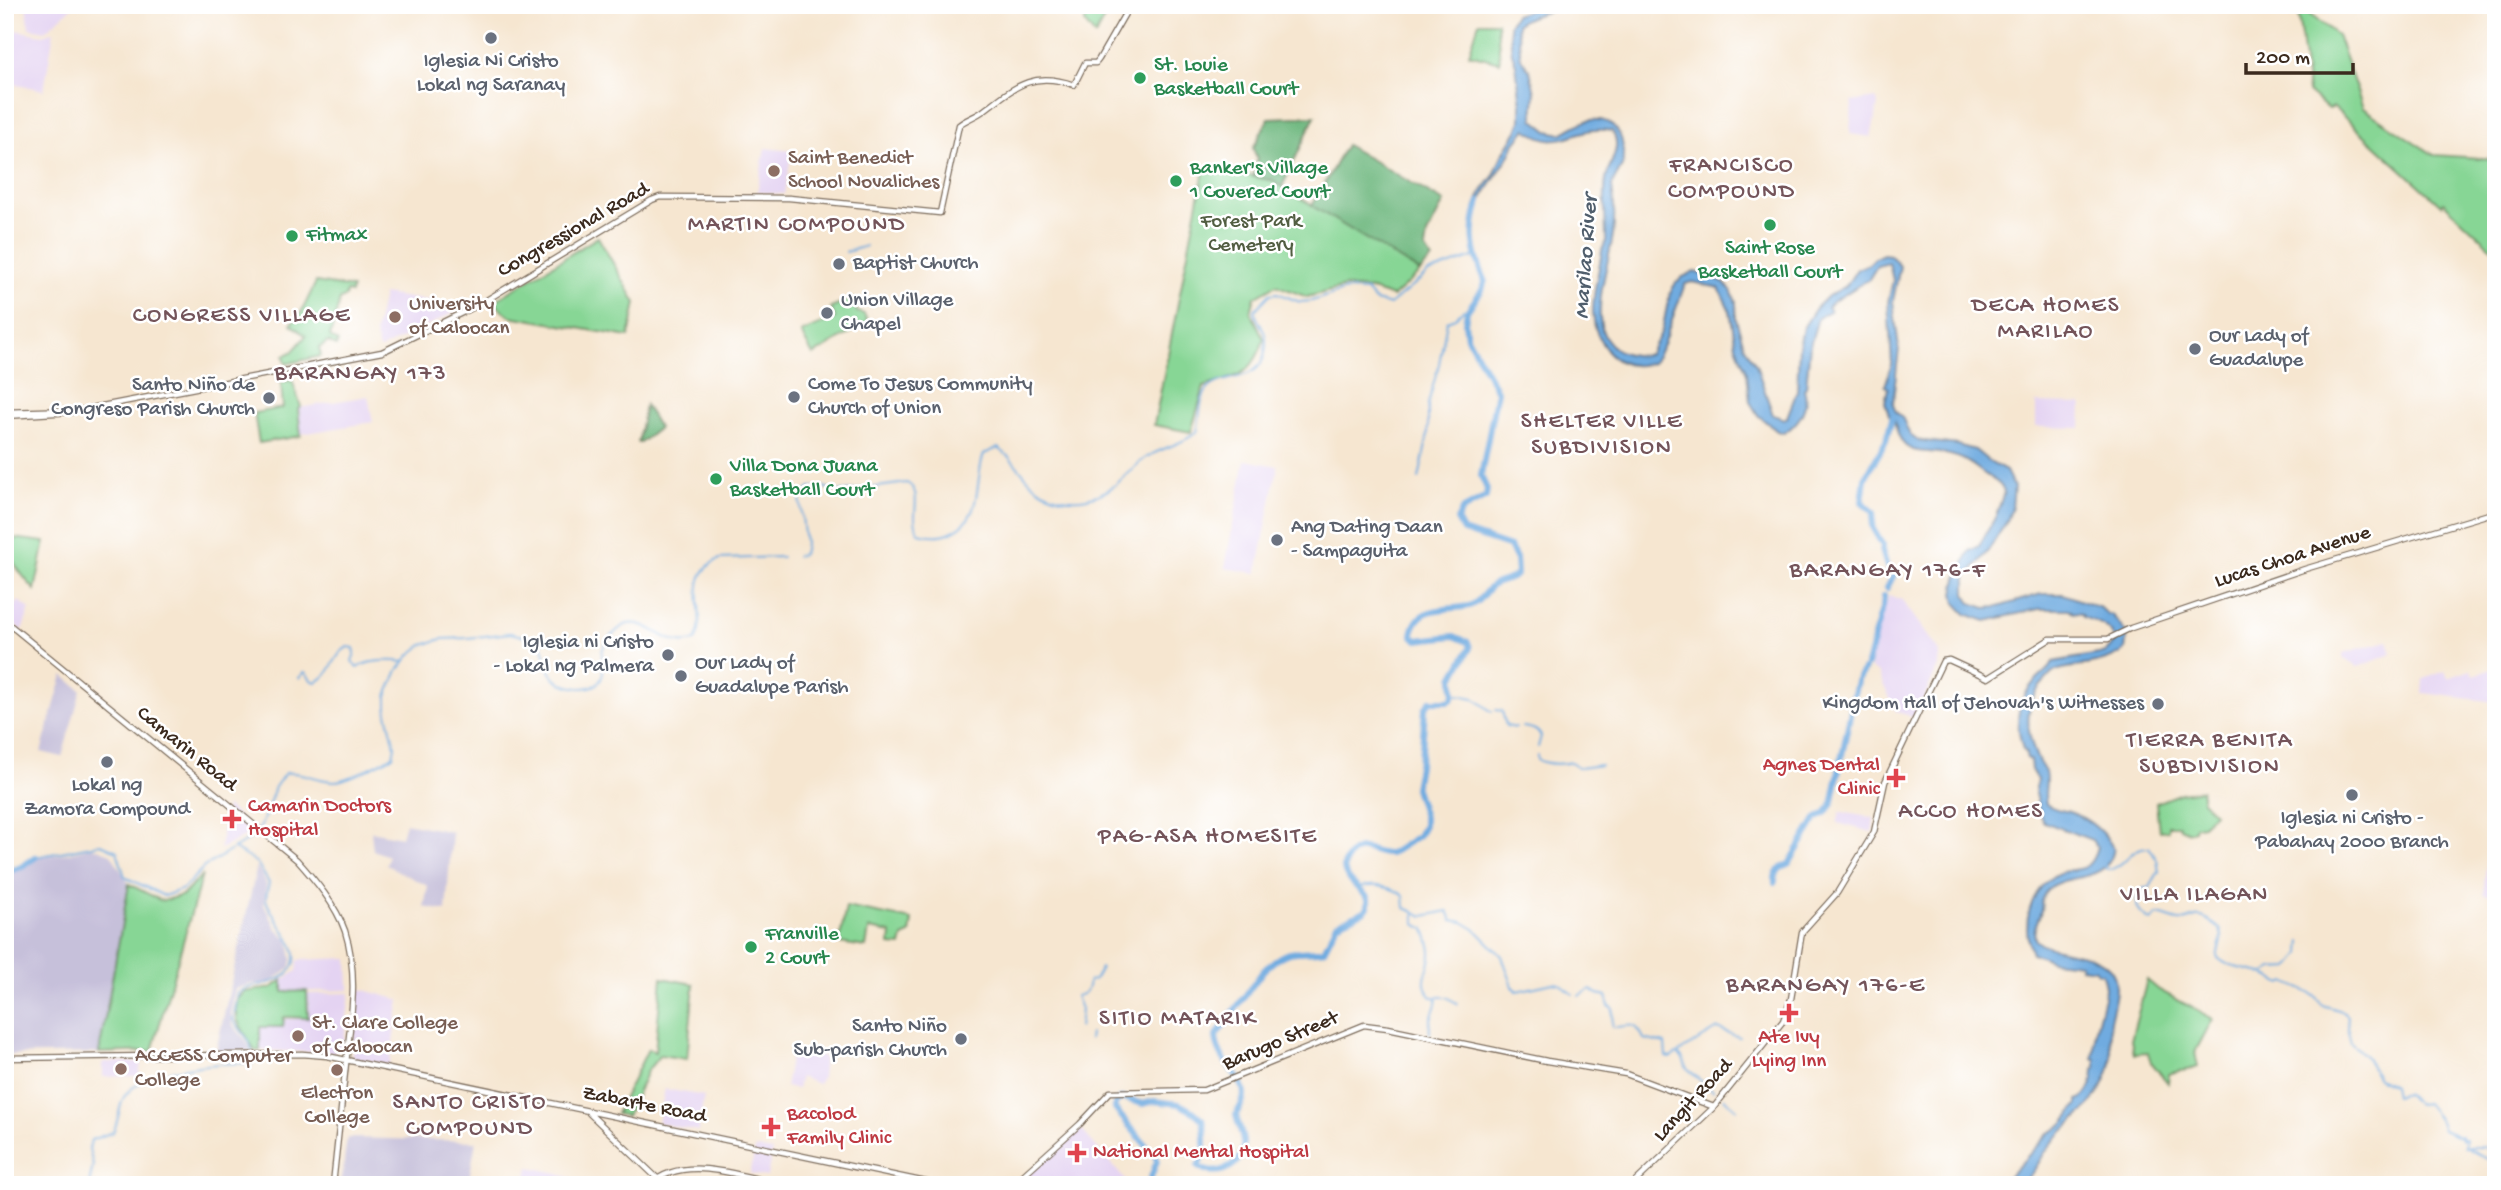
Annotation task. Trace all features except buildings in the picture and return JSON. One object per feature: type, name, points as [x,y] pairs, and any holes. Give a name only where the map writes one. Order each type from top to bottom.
[{"type":"main road","name":"Congressional Road","points":[[5,414],[75,410],[382,352],[480,304],[660,197],[789,198],[940,213],[959,125],[981,113],[1006,92],[1021,85],[1051,80],[1073,85],[1085,63],[1096,63],[1099,59],[1130,5]]},
{"type":"main road","name":"Lucas Choa Avenue","points":[[1945,660],[1988,678],[2050,639],[2113,637],[2128,629],[2305,569],[2496,512]]},
{"type":"main road","name":"Camarin Road","points":[[5,621],[304,868],[337,914],[351,954],[354,1011],[333,1185]]},
{"type":"main road","name":"Langit Road","points":[[1632,1185],[1714,1108],[1783,1021],[1791,999],[1802,932],[1837,894],[1874,832],[1885,782],[1945,660]]},
{"type":"main road","name":"Barugo Street","points":[[1012,1185],[1083,1121],[1110,1092],[1202,1090],[1364,1025],[1626,1074],[1714,1108]]},
{"type":"main road","name":"Zabarte Road","points":[[5,1058],[302,1054],[347,1060],[940,1185]]},
{"type":"main road","points":[[589,1113],[657,1178]]},
{"type":"main road","points":[[650,1185],[657,1178],[681,1168],[701,1168],[783,1185]]},
{"type":"shaded area","points":[[26,5],[75,5],[45,31],[29,28]]},
{"type":"shaded area","points":[[9,29],[43,35],[54,31],[44,90],[5,82],[5,49]]},
{"type":"shaded area","points":[[1876,98],[1878,104],[1871,137],[1850,134],[1852,102]]},
{"type":"shaded area","name":"Saint Benedict School Novaliches","points":[[765,148],[792,151],[784,194],[757,192]]},
{"type":"shaded area","name":"University of Caloocan","points":[[383,294],[456,305],[459,310],[379,350],[375,333]]},
{"type":"shaded area","points":[[368,396],[373,422],[301,434],[299,408]]},
{"type":"shaded area","points":[[2036,403],[2082,404],[2081,428],[2036,427]]},
{"type":"shaded area","points":[[1245,460],[1278,466],[1257,573],[1225,568]]},
{"type":"shaded area","points":[[1889,595],[1902,600],[1940,653],[1939,664],[1915,717],[1896,712],[1878,673],[1870,668],[1876,636]]},
{"type":"shaded area","points":[[19,601],[30,609],[22,631],[5,617]]},
{"type":"shaded area","points":[[2388,641],[2392,654],[2358,667],[2343,658],[2343,653]]},
{"type":"shaded area","points":[[2496,668],[2496,702],[2423,693],[2424,679],[2445,671],[2448,678],[2471,670],[2474,675]]},
{"type":"shaded area","points":[[63,675],[81,690],[62,757],[41,752]]},
{"type":"shaded area","name":"Camarin Doctors Hospital","points":[[226,806],[255,831],[220,849]]},
{"type":"shaded area","points":[[1840,812],[1874,818],[1872,832],[1837,823]]},
{"type":"shaded area","points":[[405,823],[452,832],[446,911],[424,907],[428,886],[386,865],[388,856],[373,850],[371,831],[401,837]]},
{"type":"shaded area","points":[[92,847],[111,854],[129,884],[99,1053],[5,1055],[5,874],[12,874],[39,857]]},
{"type":"shaded area","points":[[2487,858],[2496,859],[2496,896],[2483,894]]},
{"type":"shaded area","points":[[257,866],[266,884],[264,905],[277,929],[289,941],[292,960],[290,968],[269,983],[251,984],[235,989],[231,1010],[232,1024],[247,1042],[250,1051],[216,1051]]},
{"type":"shaded area","points":[[348,958],[349,990],[282,992],[283,980],[297,971],[298,960]]},
{"type":"shaded area","points":[[357,988],[400,1000],[389,1065],[352,1057]]},
{"type":"shaded area","points":[[350,993],[343,1048],[331,1053],[261,1050],[261,1028],[284,1028],[284,1019],[309,1019],[308,994]]},
{"type":"shaded area","points":[[792,1049],[824,1057],[822,1077],[818,1084],[800,1077],[797,1089],[785,1087]]},
{"type":"shaded area","name":"ACCESS Computer College","points":[[103,1062],[141,1062],[139,1076],[103,1077]]},
{"type":"shaded area","points":[[665,1089],[704,1096],[698,1131],[658,1123]]},
{"type":"shaded area","name":"National Mental Hospital","points":[[1080,1128],[1126,1181],[1124,1185],[1041,1185],[1024,1178]]},
{"type":"shaded area","points":[[347,1138],[476,1141],[468,1185],[341,1185]]},
{"type":"shaded area","points":[[755,1148],[772,1151],[767,1177],[750,1174]]},
{"type":"shaded area","points":[[529,1167],[573,1179],[567,1185],[525,1185]]},
{"type":"green space","points":[[1087,5],[1111,5],[1095,36],[1085,23]]},
{"type":"green space","points":[[2297,5],[2337,35],[2363,108],[2434,155],[2496,159],[2496,252],[2443,202],[2441,205],[2333,107],[2328,109],[2308,92]]},
{"type":"green space","points":[[1479,22],[1497,22],[1500,62],[1469,54]]},
{"type":"green space","points":[[1315,116],[1282,187],[1271,180],[1253,177],[1257,159],[1253,148],[1269,118]]},
{"type":"green space","points":[[1346,145],[1444,202],[1427,235],[1425,248],[1432,259],[1420,272],[1312,206]]},
{"type":"green space","name":"Forest Park Cemetery","points":[[1205,166],[1271,180],[1420,272],[1393,297],[1369,289],[1345,287],[1307,297],[1276,285],[1255,297],[1251,312],[1264,339],[1259,351],[1249,368],[1242,373],[1204,387],[1191,432],[1154,425]]},
{"type":"green space","points":[[598,237],[636,303],[629,337],[510,316],[493,302]]},
{"type":"green space","points":[[316,282],[352,288],[351,293],[346,292],[345,297],[340,299],[330,337],[338,342],[336,346],[328,342],[319,348],[321,356],[286,364],[284,356],[293,351],[306,336],[291,324],[301,313]]},
{"type":"green space","points":[[853,299],[857,312],[864,314],[868,322],[813,355],[801,333],[835,318],[831,308]]},
{"type":"green space","points":[[292,380],[301,407],[298,409],[301,436],[259,443],[254,413],[283,408],[281,383]]},
{"type":"green space","points":[[645,405],[659,428],[638,443]]},
{"type":"green space","points":[[5,537],[45,542],[35,590],[11,559]]},
{"type":"green space","points":[[2202,790],[2202,801],[2214,812],[2203,825],[2195,826],[2194,830],[2189,832],[2179,825],[2168,825],[2168,830],[2159,831],[2156,803],[2181,793]]},
{"type":"green space","points":[[202,875],[152,1051],[99,1053],[129,884],[162,901],[183,895]]},
{"type":"green space","points":[[846,907],[912,920],[910,934],[903,937],[901,946],[890,945],[891,933],[869,929],[866,947],[839,943]]},
{"type":"green space","points":[[662,978],[694,984],[687,1059],[660,1055],[647,1071],[627,1116],[616,1114],[648,1049],[655,1052]]},
{"type":"green space","points":[[283,980],[283,992],[307,991],[308,1018],[284,1017],[283,1027],[260,1027],[260,1051],[255,1051],[237,1020],[237,1000],[244,992],[271,988]]},
{"type":"green space","points":[[2147,980],[2159,990],[2213,1019],[2195,1052],[2198,1067],[2169,1074],[2168,1083],[2151,1062],[2148,1053],[2134,1054],[2131,1040]]},
{"type":"water","points":[[1546,5],[1566,5],[1517,24],[1521,58],[1530,71],[1535,92],[1533,119],[1548,131],[1561,134],[1587,121],[1599,120],[1612,125],[1622,141],[1622,165],[1612,186],[1613,235],[1600,310],[1605,338],[1614,348],[1628,354],[1649,354],[1662,330],[1673,287],[1685,275],[1695,272],[1722,281],[1731,290],[1736,302],[1736,319],[1744,345],[1756,365],[1773,415],[1784,419],[1797,391],[1799,347],[1803,328],[1816,308],[1828,296],[1846,286],[1857,269],[1883,254],[1890,255],[1900,266],[1893,301],[1899,349],[1893,405],[1896,412],[1902,417],[1910,435],[1917,440],[1975,450],[2006,471],[2014,487],[2007,521],[1986,554],[1966,577],[1966,594],[1971,603],[1986,608],[1998,607],[2041,594],[2063,594],[2111,614],[2127,634],[2125,650],[2118,655],[2052,673],[2037,691],[2029,709],[2030,739],[2046,776],[2046,804],[2091,823],[2114,849],[2109,862],[2101,870],[2057,883],[2048,889],[2042,899],[2035,929],[2036,941],[2103,963],[2114,975],[2116,994],[2110,1021],[2111,1062],[2105,1082],[2091,1103],[2048,1148],[2035,1169],[2017,1185],[2001,1185],[2049,1133],[2065,1121],[2090,1087],[2096,1068],[2096,1059],[2093,1059],[2096,1029],[2105,987],[2102,974],[2096,972],[2096,969],[2080,967],[2081,964],[2052,961],[2032,953],[2027,931],[2028,920],[2033,900],[2039,890],[2055,875],[2089,864],[2097,848],[2092,840],[2044,822],[2041,818],[2035,794],[2037,780],[2020,740],[2019,712],[2030,686],[2053,662],[2106,652],[2115,642],[2113,636],[2103,625],[2069,609],[2039,609],[1986,621],[1966,614],[1956,603],[1954,593],[1957,578],[1970,551],[1979,546],[1996,516],[2004,492],[1998,483],[1966,461],[1944,454],[1915,450],[1902,441],[1893,414],[1889,415],[1885,402],[1888,388],[1885,386],[1892,364],[1888,302],[1893,280],[1889,263],[1877,266],[1869,279],[1831,303],[1827,307],[1830,311],[1818,318],[1810,345],[1804,389],[1806,402],[1799,419],[1784,433],[1777,431],[1758,415],[1750,402],[1747,373],[1736,346],[1730,311],[1719,288],[1692,282],[1685,284],[1662,347],[1653,363],[1624,363],[1613,357],[1600,341],[1595,328],[1593,303],[1606,241],[1605,187],[1616,149],[1612,131],[1588,131],[1550,139],[1526,129],[1484,195],[1479,208],[1476,206],[1521,121],[1509,24],[1515,15]]},
{"type":"waterway","points":[[1148,1185],[1157,1161],[1155,1156],[1115,1109],[1115,1103],[1122,1098],[1143,1104],[1154,1101],[1179,1104],[1203,1120],[1205,1144],[1198,1166],[1204,1170],[1218,1171],[1231,1167],[1236,1162],[1243,1149],[1236,1115],[1244,1092],[1222,1055],[1216,1036],[1263,971],[1279,957],[1324,950],[1337,924],[1368,907],[1368,898],[1346,875],[1344,869],[1351,854],[1362,849],[1390,854],[1418,836],[1424,825],[1424,817],[1415,788],[1425,709],[1430,701],[1452,699],[1453,678],[1470,648],[1468,642],[1454,636],[1417,640],[1412,635],[1415,625],[1419,618],[1433,611],[1469,606],[1493,585],[1517,574],[1516,558],[1510,547],[1463,531],[1457,520],[1462,510],[1486,497],[1487,489],[1481,476],[1497,391],[1467,337],[1465,323],[1467,311],[1482,290],[1485,280],[1474,241],[1474,222],[1480,201]]},
{"type":"waterway","points":[[846,252],[866,246]]},
{"type":"waterway","points":[[796,556],[803,554],[805,544],[800,497],[812,487],[840,492],[907,483],[915,492],[915,519],[919,533],[943,535],[961,526],[969,518],[976,498],[984,454],[998,448],[1031,482],[1045,492],[1066,499],[1077,499],[1107,491],[1146,458],[1197,432],[1201,404],[1208,389],[1225,380],[1244,376],[1259,365],[1264,356],[1266,337],[1255,310],[1270,294],[1277,293],[1300,302],[1346,290],[1366,291],[1375,301],[1390,305],[1428,273],[1476,256]]},
{"type":"waterway","points":[[1419,479],[1428,434],[1428,404],[1447,321],[1463,310]]},
{"type":"waterway","points":[[1883,546],[1872,527],[1874,512],[1862,502],[1865,478],[1886,441],[1893,415]]},
{"type":"waterway","points":[[1882,550],[1887,567],[1895,573],[1887,588]]},
{"type":"waterway","points":[[36,857],[101,844],[117,851],[125,877],[164,896],[183,889],[204,867],[253,837],[261,826],[275,787],[285,773],[335,781],[355,775],[393,756],[395,746],[387,713],[387,696],[398,670],[411,654],[423,645],[442,639],[510,633],[540,640],[551,672],[557,680],[577,688],[592,687],[602,676],[602,652],[606,644],[616,632],[628,624],[648,627],[673,640],[695,641],[700,620],[699,585],[708,566],[720,559],[782,557]]},
{"type":"waterway","points":[[1883,606],[1884,596]]},
{"type":"waterway","points":[[1878,621],[1882,609]]},
{"type":"waterway","points":[[1874,636],[1878,623]]},
{"type":"waterway","points":[[1867,665],[1874,638]]},
{"type":"waterway","points":[[299,678],[305,672],[311,680],[316,682],[322,679],[339,654],[348,647],[354,648],[352,661],[357,668],[374,662],[405,662]]},
{"type":"waterway","points":[[1859,677],[1864,670]]},
{"type":"waterway","points":[[1851,707],[1857,681]]},
{"type":"waterway","points":[[1454,694],[1474,698],[1492,712]]},
{"type":"waterway","points":[[1496,710],[1502,711],[1506,726],[1516,728]]},
{"type":"waterway","points":[[1775,883],[1778,871],[1789,864],[1816,819],[1832,805],[1851,710]]},
{"type":"waterway","points":[[1523,727],[1534,729],[1541,736],[1538,747]]},
{"type":"waterway","points":[[1537,755],[1537,760],[1558,764],[1571,762],[1579,768],[1601,765]]},
{"type":"waterway","points":[[2105,866],[2107,870],[2113,869],[2137,850],[2149,847],[2157,860],[2159,872],[2151,886],[2144,888],[2138,898],[2139,911],[2143,915],[2152,921],[2157,915],[2179,921],[2196,917],[2209,921],[2220,929],[2222,936],[2217,957],[2232,966],[2263,974],[2282,984],[2286,982],[2311,994],[2322,1005],[2342,1011],[2348,1016],[2347,1028],[2351,1043],[2365,1056],[2378,1078],[2393,1086],[2395,1096],[2405,1093],[2415,1103],[2426,1103],[2440,1121],[2443,1130],[2461,1136],[2461,1140],[2465,1139],[2464,1147],[2485,1147],[2496,1152]]},
{"type":"waterway","points":[[233,848],[257,863],[269,883],[266,899],[295,955],[294,964],[282,978],[238,993],[233,1020],[249,1041],[252,1052]]},
{"type":"waterway","points":[[5,873],[36,857]]},
{"type":"waterway","points":[[1359,888],[1376,886],[1394,890],[1404,896],[1405,908],[1424,916],[1448,911],[1452,920],[1463,922],[1475,929],[1502,956],[1513,987],[1517,991],[1553,983],[1560,984],[1573,994]]},
{"type":"waterway","points":[[1415,914],[1415,924],[1425,929],[1431,949],[1425,980],[1427,991],[1432,997],[1447,997],[1458,1004]]},
{"type":"waterway","points":[[2301,953],[2302,941]]},
{"type":"waterway","points":[[2265,974],[2273,969],[2290,968],[2301,954]]},
{"type":"waterway","points":[[1079,1028],[1081,1009],[1076,996],[1086,991],[1089,981],[1094,980],[1101,968]]},
{"type":"waterway","points":[[1579,996],[1591,989],[1606,996],[1609,1006],[1613,1008],[1612,1027],[1634,1026],[1644,1039],[1665,1044],[1666,1057],[1670,1058],[1718,1029],[1739,1037]]},
{"type":"waterway","points":[[1430,1033],[1437,998]]},
{"type":"waterway","points":[[1089,1039],[1090,1034]]},
{"type":"waterway","points":[[1678,1054],[1687,1069],[1713,1091]]},
{"type":"waterway","points":[[89,1185],[93,1165],[89,1149],[91,1140],[113,1132],[122,1100],[134,1087],[165,1073],[203,1065],[252,1064],[253,1057]]},
{"type":"waterway","points":[[1724,1098],[1737,1109]]},
{"type":"waterway","points":[[2469,1149],[2496,1163]]},
{"type":"place","name":"Iglesia Ni Cristo Lokal ng Saranay","points":[[491,38]]},
{"type":"place","name":"St. Louie Basketball Court","points":[[1140,78]]},
{"type":"place","name":"Saint Benedict School Novaliches","points":[[774,171]]},
{"type":"place","name":"Banker's Village 1 Covered Court","points":[[1176,181]]},
{"type":"place","name":"Saint Rose Basketball Court","points":[[1770,225]]},
{"type":"place","name":"Fitmax","points":[[292,236]]},
{"type":"place","name":"Baptist Church","points":[[839,264]]},
{"type":"place","name":"Union Village Chapel","points":[[827,313]]},
{"type":"place","name":"University of Caloocan","points":[[395,317]]},
{"type":"place","name":"Our Lady of Guadalupe","points":[[2195,349]]},
{"type":"place","name":"Come To Jesus Community Church of Union","points":[[794,397]]},
{"type":"place","name":"Santo Niño de Congreso Parish Church","points":[[269,398]]},
{"type":"place","name":"Villa Dona Juana Basketball Court","points":[[716,479]]},
{"type":"place","name":"Ang Dating Daan - Sampaguita","points":[[1277,540]]},
{"type":"place","name":"Iglesia ni Cristo - Lokal ng Palmera","points":[[668,655]]},
{"type":"place","name":"Our Lady of Guadalupe Parish","points":[[681,676]]},
{"type":"place","name":"Kingdom Hall of Jehovah's Witnesses","points":[[2158,704]]},
{"type":"place","name":"Lokal ng Zamora Compound","points":[[107,762]]},
{"type":"place","name":"Agnes Dental Clinic","points":[[1896,778]]},
{"type":"place","name":"Iglesia ni Cristo - Pabahay 2000 Branch","points":[[2352,795]]},
{"type":"place","name":"Camarin Doctors Hospital","points":[[232,819]]},
{"type":"place","name":"Franville 2 Court","points":[[751,947]]},
{"type":"place","name":"Ate Ivy Lying Inn","points":[[1789,1013]]},
{"type":"place","name":"St. Clare College of Caloocan","points":[[298,1036]]},
{"type":"place","name":"Santo Niño Sub-parish Church","points":[[961,1039]]},
{"type":"place","name":"ACCESS Computer College","points":[[121,1069]]},
{"type":"place","name":"Electron College","points":[[337,1070]]},
{"type":"place","name":"Bacolod Family Clinic","points":[[771,1127]]},
{"type":"place","name":"National Mental Hospital","points":[[1077,1153]]},
{"type":"district","name":"FRANCISCO COMPOUND","points":[[1732,179]]},
{"type":"district","name":"MARTIN COMPOUND","points":[[797,225]]},
{"type":"district","name":"CONGRESS VILLAGE","points":[[242,316]]},
{"type":"district","name":"DECA HOMES MARILAO","points":[[2046,319]]},
{"type":"district","name":"BARANGAY 173","points":[[361,374]]},
{"type":"district","name":"SHELTER VILLE SUBDIVISION","points":[[1602,435]]},
{"type":"district","name":"BARANGAY 176-F","points":[[1888,571]]},
{"type":"district","name":"TIERRA BENITA SUBDIVISION","points":[[2210,754]]},
{"type":"district","name":"ACCO HOMES","points":[[1971,812]]},
{"type":"district","name":"PAG-ASA HOMESITE","points":[[1208,837]]},
{"type":"district","name":"VILLA ILAGAN","points":[[2195,895]]},
{"type":"district","name":"BARANGAY 176-E","points":[[1826,986]]},
{"type":"district","name":"SITIO MATARIK","points":[[1178,1019]]},
{"type":"district","name":"SANTO CRISTO COMPOUND","points":[[470,1116]]},
{"type":"water label","name":"Marilao River","points":[[1587,257]]}]
